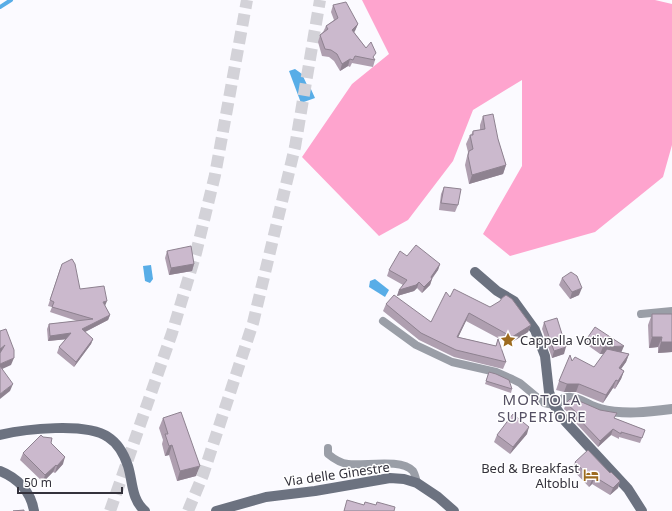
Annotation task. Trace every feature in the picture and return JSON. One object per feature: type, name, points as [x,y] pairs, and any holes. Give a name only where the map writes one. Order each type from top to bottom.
[{"type":"street","points":[[475,272],[497,291],[514,301],[535,330],[545,356],[549,392],[554,405],[565,421],[628,489],[642,511]]},
{"type":"street","points":[[554,405],[565,398],[572,398],[600,409],[620,412],[633,413],[672,409]]},
{"type":"street","points":[[0,435],[30,429],[73,429],[92,430],[107,436],[117,444],[121,450],[128,469],[135,499],[144,511]]},
{"type":"street","points":[[0,471],[14,478],[23,486],[29,494],[34,511]]},
{"type":"street","name":"Via delle Ginestre","points":[[216,511],[266,497],[315,491],[390,478],[404,479],[416,483],[438,497],[454,511]]},
{"type":"lane","points":[[640,314],[672,311]]},
{"type":"lane","points":[[383,321],[416,345],[452,362],[496,372],[520,382],[544,403],[554,405]]},
{"type":"lane","points":[[328,448],[328,454],[336,460],[346,464],[391,464],[403,466],[410,469],[414,473],[416,483]]},
{"type":"shaded area","points":[[362,0],[655,0],[672,4],[672,145],[663,177],[595,232],[510,256],[483,234],[522,166],[522,80],[473,110],[453,161],[408,220],[379,236],[302,157],[352,84],[389,54]]},
{"type":"water","points":[[295,69],[302,74],[315,98],[301,103],[289,71]]},
{"type":"water","points":[[151,265],[153,279],[150,283],[145,281],[143,266]]},
{"type":"water","points":[[375,279],[389,290],[385,297],[369,287],[370,281]]},
{"type":"building","points":[[346,2],[358,24],[352,30],[366,48],[371,42],[376,53],[373,57],[375,60],[355,56],[353,60],[350,59],[342,64],[337,54],[331,50],[325,49],[320,35],[328,29],[326,26],[338,18],[333,5]]},
{"type":"building","points":[[493,114],[498,139],[506,165],[472,175],[468,156],[469,151],[473,149],[470,135],[473,135],[473,131],[485,129],[483,116]]},
{"type":"building","points":[[444,187],[461,189],[458,205],[441,203]]},
{"type":"building","points":[[416,245],[440,264],[431,277],[432,279],[424,287],[419,282],[416,285],[399,290],[407,280],[389,270],[400,251],[407,256]]},
{"type":"building","points":[[191,246],[194,264],[171,268],[167,251]]},
{"type":"building","points":[[72,259],[75,264],[80,289],[104,286],[107,301],[103,302],[110,315],[82,329],[93,339],[76,362],[59,347],[71,333],[50,336],[49,324],[93,319],[52,307],[54,302],[50,300],[62,264]]},
{"type":"building","points":[[571,272],[577,276],[582,288],[572,292],[562,278]]},
{"type":"building","points":[[454,289],[490,307],[506,295],[512,299],[531,325],[512,337],[469,313],[457,337],[496,346],[498,339],[506,362],[456,350],[421,333],[386,304],[394,295],[431,322],[446,292],[450,297]]},
{"type":"building","points":[[652,314],[672,314],[672,342],[661,342],[662,337],[652,337]]},
{"type":"building","points":[[557,318],[566,347],[554,351],[544,322]]},
{"type":"building","points":[[595,327],[624,346],[603,347],[588,337]]},
{"type":"building","points":[[6,329],[14,350],[14,358],[0,364],[0,353],[5,345],[0,349],[0,331]]},
{"type":"building","points":[[607,349],[629,354],[619,368],[624,371],[606,395],[579,384],[567,384],[559,381],[570,355],[572,361],[575,357],[594,367]]},
{"type":"building","points":[[0,366],[13,384],[0,394]]},
{"type":"building","points":[[489,372],[509,380],[512,389],[486,381]]},
{"type":"building","points":[[570,399],[577,400],[600,410],[617,413],[614,418],[645,430],[642,438],[621,432],[621,434],[613,429],[600,441],[577,417],[579,415],[566,403]]},
{"type":"building","points":[[181,412],[200,466],[180,471],[172,445],[169,446],[165,434],[168,434],[163,418]]},
{"type":"building","points":[[513,414],[529,427],[513,447],[497,435]]},
{"type":"building","points":[[41,435],[43,437],[52,438],[51,443],[65,457],[57,466],[56,465],[45,475],[23,453]]},
{"type":"building","points":[[588,450],[610,473],[611,472],[620,481],[613,488],[595,477],[592,480],[575,462]]},
{"type":"building","points":[[347,500],[364,505],[365,502],[376,505],[377,502],[395,507],[394,511],[344,511]]},
{"type":"waterway","points":[[0,7],[11,0]]},
{"type":"tunnel","points":[[110,511],[172,333],[196,253],[215,175],[247,0]]},
{"type":"tunnel","points":[[188,511],[203,475],[253,323],[295,147],[320,0]]},
{"type":"place","name":"Cappella Votiva","points":[[508,340]]},
{"type":"place","name":"Bed & Breakfast Altoblu","points":[[591,475]]},
{"type":"district","name":"MORTOLA SUPERIORE","points":[[542,408]]}]
